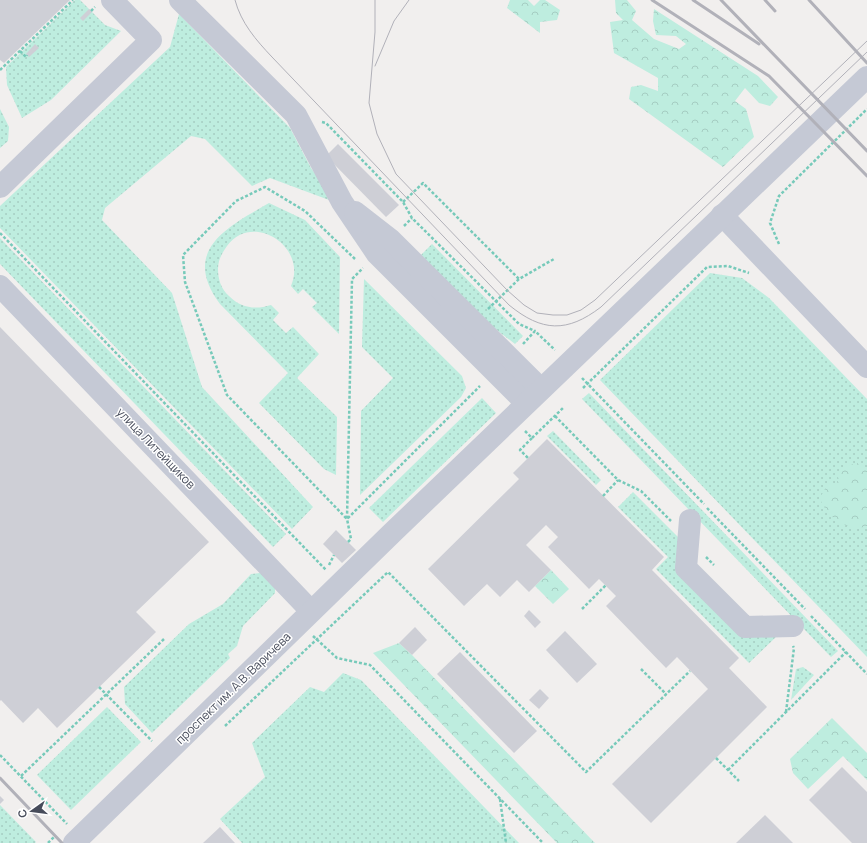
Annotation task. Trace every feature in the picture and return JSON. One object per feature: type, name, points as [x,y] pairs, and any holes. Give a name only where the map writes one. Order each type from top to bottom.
[{"type":"street","points":[[0,187],[151,40],[112,0]]},
{"type":"street","points":[[180,0],[296,115],[342,202],[391,240],[534,396]]},
{"type":"street","name":"проспект им. А.В. Варичева","points":[[71,834],[164,755],[310,621],[393,532],[867,77]]},
{"type":"street","points":[[722,215],[867,366]]},
{"type":"street","name":"улица Литейщиков","points":[[0,286],[310,621]]},
{"type":"street","points":[[690,520],[686,568],[745,627],[793,626]]},
{"type":"path","points":[[0,70],[72,0]]},
{"type":"path","points":[[20,51],[26,57],[27,55]]},
{"type":"path","points":[[779,245],[770,223],[779,196],[867,109]]},
{"type":"path","points":[[296,115],[326,123],[403,202],[412,218],[495,302],[518,324],[536,331],[558,353]]},
{"type":"path","points":[[403,202],[423,183],[519,279]]},
{"type":"path","points":[[348,519],[227,395],[185,282],[183,255],[236,201],[265,187],[305,211],[369,273]]},
{"type":"path","points":[[0,233],[327,570]]},
{"type":"path","points":[[486,310],[519,279],[554,259]]},
{"type":"path","points":[[583,388],[707,267],[728,266],[751,274]]},
{"type":"path","points":[[348,542],[351,539],[348,519],[352,279],[363,268]]},
{"type":"path","points":[[519,347],[536,331]]},
{"type":"path","points":[[475,380],[486,391]]},
{"type":"path","points":[[588,384],[867,674]]},
{"type":"path","points":[[348,519],[480,386]]},
{"type":"path","points":[[528,458],[520,450],[564,407]]},
{"type":"path","points":[[523,429],[532,438]]},
{"type":"path","points":[[603,496],[618,480]]},
{"type":"path","points":[[316,640],[388,572],[586,772],[690,671]]},
{"type":"path","points":[[582,609],[606,585]]},
{"type":"path","points":[[310,621],[316,640],[336,658],[370,665],[543,843]]},
{"type":"path","points":[[21,776],[164,639]]},
{"type":"path","points":[[728,770],[846,652]]},
{"type":"path","points":[[641,669],[666,694]]},
{"type":"path","points":[[99,687],[164,755]]},
{"type":"path","points":[[0,755],[21,776],[71,834]]},
{"type":"path","points":[[716,758],[739,781]]},
{"type":"path","points":[[500,799],[506,843]]},
{"type":"green space","points":[[75,0],[80,0],[105,25],[121,31],[51,100],[22,118],[7,85],[6,67]]},
{"type":"green space","points":[[510,0],[528,0],[534,6],[540,0],[545,0],[560,10],[557,20],[540,22],[540,33],[507,8]]},
{"type":"green space","points":[[615,0],[627,0],[636,11],[632,20],[654,39],[679,49],[686,44],[676,36],[656,35],[653,21],[654,9],[758,76],[778,97],[770,106],[759,103],[745,88],[735,101],[746,109],[754,137],[723,167],[629,99],[631,87],[641,85],[658,91],[658,78],[614,53],[610,22],[623,20],[616,13]]},
{"type":"green space","points":[[179,14],[290,128],[311,168],[332,197],[329,200],[270,178],[252,186],[205,139],[191,136],[105,208],[102,220],[172,293],[202,387],[313,507],[292,529],[0,228],[0,206],[170,47]]},
{"type":"green space","points":[[0,109],[9,127],[8,141],[0,148]]},
{"type":"green space","points":[[269,203],[305,220],[340,257],[339,334],[312,307],[317,303],[303,289],[298,294],[291,286],[294,272],[292,258],[285,247],[275,238],[263,233],[250,232],[238,236],[223,251],[218,269],[219,280],[226,293],[238,303],[254,308],[271,305],[279,313],[273,320],[286,333],[293,327],[319,354],[297,378],[337,417],[336,475],[324,469],[259,403],[288,373],[220,304],[209,285],[205,269],[207,255],[214,242],[238,221]]},
{"type":"green space","points":[[0,238],[286,534],[273,547],[0,264]]},
{"type":"green space","points":[[432,244],[523,336],[515,344],[489,324],[421,255]]},
{"type":"green space","points":[[710,273],[742,278],[769,298],[867,399],[867,657],[600,380]]},
{"type":"green space","points":[[364,279],[462,376],[466,388],[461,397],[360,495],[361,411],[393,378],[362,347]]},
{"type":"green space","points":[[589,393],[838,651],[831,657],[582,399]]},
{"type":"green space","points":[[482,398],[496,413],[383,522],[369,508]]},
{"type":"green space","points":[[553,431],[601,480],[596,485],[547,436]]},
{"type":"green space","points":[[857,463],[867,468],[867,526],[860,528],[845,525],[832,517],[823,505],[820,498],[827,485],[834,484],[839,480],[837,474],[846,466]]},
{"type":"green space","points":[[633,492],[684,543],[681,570],[776,637],[749,663],[656,569],[668,557],[618,507]]},
{"type":"green space","points":[[551,570],[569,589],[553,604],[535,586]]},
{"type":"green space","points":[[260,573],[269,579],[275,588],[275,593],[243,626],[237,646],[228,654],[230,658],[152,733],[125,704],[124,687],[189,624],[223,604],[251,574]]},
{"type":"green space","points":[[399,643],[595,843],[557,843],[373,653]]},
{"type":"green space","points":[[803,667],[814,675],[791,700],[796,669]]},
{"type":"green space","points":[[343,673],[361,680],[519,843],[242,843],[220,819],[265,777],[252,743],[310,687],[324,692]]},
{"type":"green space","points":[[107,707],[141,742],[71,810],[37,775]]},
{"type":"green space","points":[[832,718],[867,753],[867,780],[843,756],[808,789],[793,773],[790,759]]},
{"type":"green space","points":[[0,805],[36,842],[35,843],[0,843]]},
{"type":"building","points":[[0,0],[70,0],[4,63],[0,60]]},
{"type":"building","points":[[89,9],[92,12],[83,21],[80,18]]},
{"type":"building","points":[[35,44],[39,48],[29,57],[26,54]]},
{"type":"building","points":[[338,144],[399,205],[386,217],[326,156]]},
{"type":"building","points":[[0,327],[209,542],[136,612],[156,632],[57,728],[38,708],[23,723],[1,700],[0,701]]},
{"type":"building","points":[[547,439],[664,557],[652,570],[739,658],[729,668],[767,707],[651,823],[612,784],[708,689],[677,657],[666,668],[606,606],[616,596],[599,579],[589,589],[548,547],[558,537],[546,525],[526,545],[551,570],[529,592],[517,580],[500,597],[487,584],[464,606],[428,569],[519,479],[513,473]]},
{"type":"building","points":[[336,530],[356,550],[342,563],[323,544]]},
{"type":"building","points":[[529,610],[541,622],[535,628],[524,616]]},
{"type":"building","points":[[415,627],[427,640],[412,655],[399,643]]},
{"type":"building","points":[[565,631],[597,664],[577,683],[546,650]]},
{"type":"building","points":[[460,652],[537,731],[514,753],[437,674]]},
{"type":"building","points":[[540,689],[549,698],[539,709],[529,700]]},
{"type":"building","points":[[842,767],[867,792],[867,843],[852,843],[809,800]]},
{"type":"building","points":[[0,796],[4,800],[0,804]]},
{"type":"building","points":[[765,815],[793,843],[736,843]]},
{"type":"building","points":[[220,827],[235,843],[203,843]]},
{"type":"tram line","points":[[235,0],[245,24],[266,51],[509,305],[521,314],[533,320],[555,326],[566,325],[577,321],[601,307],[867,52]]},
{"type":"tram line","points":[[375,0],[375,32],[369,103],[377,134],[396,174],[507,290],[524,305],[537,313],[553,315],[567,315],[581,310],[595,300],[867,41]]},
{"type":"tram line","points":[[375,66],[394,21],[409,0]]},
{"type":"railway","points":[[652,0],[769,76],[867,176]]},
{"type":"railway","points":[[693,0],[759,44]]},
{"type":"railway","points":[[721,0],[867,151]]},
{"type":"railway","points":[[765,0],[775,11]]},
{"type":"railway","points":[[809,0],[867,63]]},
{"type":"railway","points":[[0,778],[62,843]]}]
